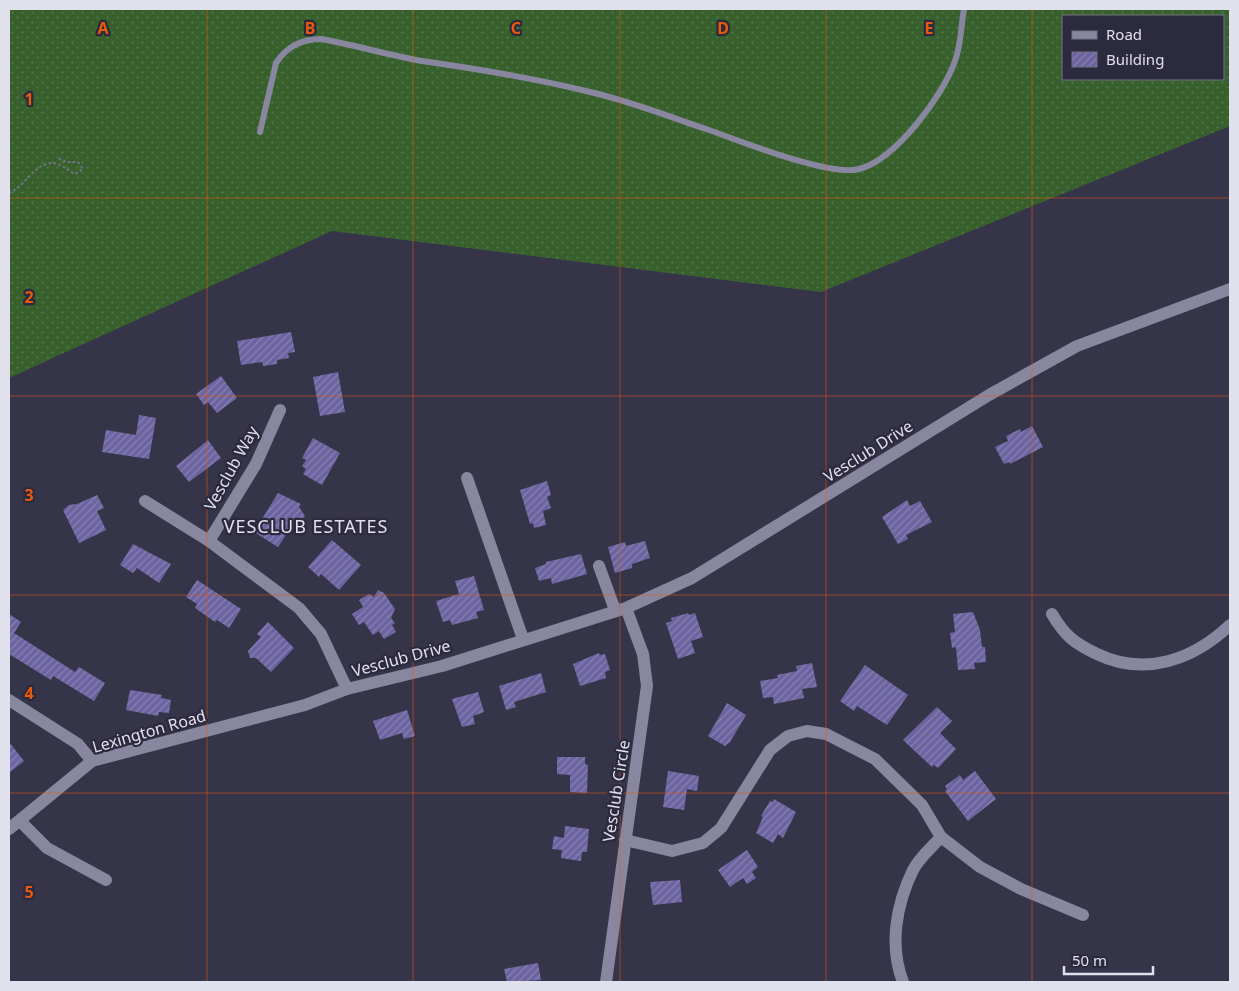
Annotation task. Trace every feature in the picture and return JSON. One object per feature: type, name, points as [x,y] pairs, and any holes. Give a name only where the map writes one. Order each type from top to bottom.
[{"type":"street","name":"Vesclub Drive","points":[[288,709],[347,689],[442,666],[621,609],[692,578],[989,395],[1077,346],[1230,289]]},
{"type":"street","name":"Vesclub Way","points":[[209,541],[256,464],[280,410]]},
{"type":"street","points":[[467,478],[523,639]]},
{"type":"street","points":[[145,501],[209,541],[299,608],[321,634],[347,689]]},
{"type":"street","name":"Vesclub Circle","points":[[599,566],[643,654],[647,686],[606,982]]},
{"type":"street","points":[[1052,614],[1061,630],[1075,644],[1116,663],[1156,665],[1179,659],[1213,641],[1230,625]]},
{"type":"street","points":[[9,700],[78,744],[92,762]]},
{"type":"street","name":"Lexington Road","points":[[9,829],[92,762],[288,709]]},
{"type":"street","points":[[625,840],[672,851],[703,843],[721,828],[770,750],[788,736],[807,731],[826,734],[875,759],[922,805],[941,837],[980,867],[1021,889],[1083,915]]},
{"type":"street","points":[[20,821],[47,848],[106,880]]},
{"type":"street","points":[[903,982],[896,963],[896,916],[914,868],[941,837]]},
{"type":"lane","points":[[260,132],[276,63],[282,53],[291,46],[311,39],[321,39],[400,56],[510,74],[592,92],[767,150],[831,169],[848,172],[871,165],[883,158],[910,132],[930,103],[955,60],[964,9]]},
{"type":"path","points":[[9,193],[19,187],[34,172],[49,164],[61,164],[75,174],[83,169],[83,166],[78,162],[66,162],[58,158]]},
{"type":"green space","points":[[9,9],[1230,9],[1230,126],[821,292],[332,231],[9,378]]},
{"type":"building","points":[[291,332],[295,352],[288,353],[289,358],[277,360],[277,364],[263,366],[262,362],[241,365],[237,341]]},
{"type":"building","points":[[338,372],[345,412],[320,416],[313,377]]},
{"type":"building","points":[[221,376],[237,398],[217,413],[208,402],[204,405],[196,394]]},
{"type":"building","points":[[139,415],[156,418],[149,459],[102,452],[106,430],[136,435]]},
{"type":"building","points":[[1032,426],[1043,447],[1010,464],[1009,462],[1004,464],[995,447],[1008,441],[1006,436],[1020,429],[1021,432]]},
{"type":"building","points":[[313,438],[340,453],[322,485],[303,474],[306,469],[302,466],[306,460],[302,458]]},
{"type":"building","points":[[208,440],[221,458],[189,482],[176,466]]},
{"type":"building","points":[[547,481],[551,495],[547,497],[551,508],[543,511],[546,525],[534,528],[533,523],[530,524],[520,490]]},
{"type":"building","points":[[278,493],[301,504],[299,507],[305,516],[302,520],[294,523],[278,547],[254,532]]},
{"type":"building","points":[[97,495],[104,508],[97,511],[106,530],[79,543],[63,510],[69,505],[77,504]]},
{"type":"building","points":[[907,500],[910,506],[920,501],[932,522],[906,535],[908,539],[898,544],[882,517]]},
{"type":"building","points":[[332,540],[361,565],[339,590],[321,574],[319,577],[308,567]]},
{"type":"building","points":[[645,541],[650,558],[632,564],[632,568],[615,573],[608,547],[625,542],[626,546]]},
{"type":"building","points":[[133,544],[171,564],[159,583],[137,568],[133,573],[120,565]]},
{"type":"building","points":[[581,554],[587,574],[552,584],[551,578],[539,581],[535,568],[546,564],[546,562]]},
{"type":"building","points":[[474,576],[484,610],[476,612],[478,618],[452,625],[450,620],[443,622],[436,601],[459,594],[455,581]]},
{"type":"building","points":[[197,580],[241,609],[229,628],[217,620],[215,622],[195,608],[197,604],[186,597]]},
{"type":"building","points":[[378,590],[384,593],[395,609],[391,618],[395,623],[392,625],[396,632],[384,639],[379,631],[373,635],[364,622],[359,625],[352,614],[363,607],[359,600],[369,594],[374,597]]},
{"type":"building","points":[[973,612],[980,630],[982,647],[985,647],[986,662],[974,663],[975,669],[958,670],[956,647],[952,648],[950,633],[955,632],[953,614]]},
{"type":"building","points":[[688,613],[689,615],[695,613],[703,637],[691,641],[695,653],[678,659],[666,623],[672,621],[671,618]]},
{"type":"building","points":[[9,614],[21,622],[14,633],[75,672],[79,667],[105,683],[94,701],[53,676],[51,680],[9,654]]},
{"type":"building","points":[[268,622],[294,648],[271,672],[256,658],[250,658],[248,651],[261,637],[257,634]]},
{"type":"building","points":[[599,653],[600,655],[605,654],[610,670],[605,672],[606,678],[580,686],[573,664]]},
{"type":"building","points":[[812,663],[817,687],[802,689],[804,698],[774,704],[773,697],[763,698],[760,681],[778,678],[777,675],[797,671],[796,666]]},
{"type":"building","points":[[865,665],[908,695],[887,725],[857,706],[854,711],[840,701]]},
{"type":"building","points":[[541,673],[546,692],[514,702],[516,707],[506,710],[499,686]]},
{"type":"building","points":[[130,690],[162,695],[161,698],[171,700],[169,713],[159,712],[158,716],[126,710]]},
{"type":"building","points":[[478,692],[484,712],[473,716],[475,724],[462,727],[452,699]]},
{"type":"building","points":[[727,703],[746,715],[730,742],[725,746],[708,736]]},
{"type":"building","points":[[937,707],[952,721],[940,733],[956,749],[938,768],[934,765],[932,767],[903,740]]},
{"type":"building","points":[[407,710],[415,736],[404,739],[402,733],[380,740],[373,721]]},
{"type":"building","points":[[9,742],[24,761],[9,773]]},
{"type":"building","points":[[557,757],[585,757],[585,764],[588,765],[587,793],[570,792],[570,775],[557,774]]},
{"type":"building","points":[[668,771],[699,776],[697,791],[687,789],[684,810],[663,807]]},
{"type":"building","points":[[975,771],[996,799],[968,821],[945,791],[947,789],[945,786],[960,775],[963,780]]},
{"type":"building","points":[[774,799],[796,812],[783,838],[778,834],[773,843],[756,833],[763,817],[761,816],[770,801],[773,802]]},
{"type":"building","points":[[565,826],[589,829],[587,852],[582,852],[581,861],[561,858],[562,850],[552,849],[554,836],[564,838]]},
{"type":"building","points":[[747,850],[758,867],[752,872],[756,878],[747,884],[743,878],[730,887],[718,870]]},
{"type":"building","points":[[680,880],[682,902],[653,905],[650,882]]},
{"type":"building","points":[[538,963],[541,980],[507,982],[504,969]]},
{"type":"district","name":"VESCLUB ESTATES","points":[[306,527]]}]
